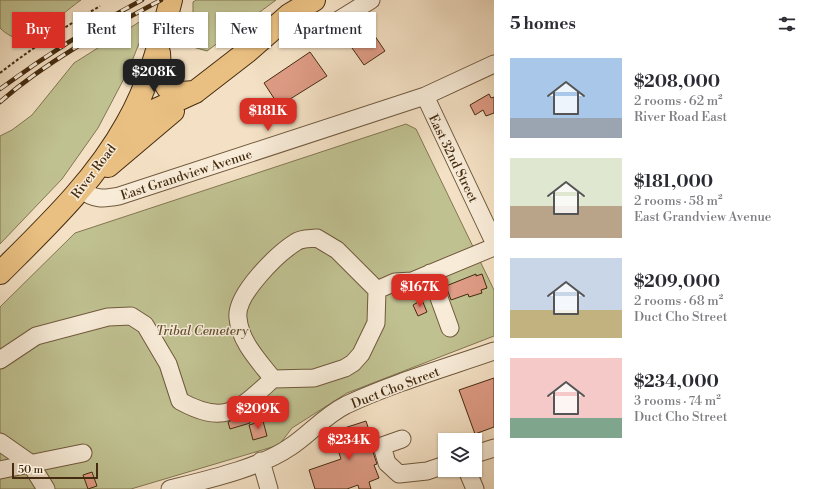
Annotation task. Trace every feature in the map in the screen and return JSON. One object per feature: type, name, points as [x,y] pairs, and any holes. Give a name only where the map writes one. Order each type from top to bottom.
[{"type":"main road","name":"River Road","points":[[168,12],[171,0]]},
{"type":"main road","points":[[294,12],[314,0]]},
{"type":"main road","points":[[81,189],[195,92],[248,51],[279,24]]},
{"type":"main road","name":"River Road","points":[[0,273],[81,189],[127,123],[148,77],[158,48]]},
{"type":"main road","points":[[158,48],[160,70],[167,87],[180,93],[195,92]]},
{"type":"main road","points":[[127,123],[195,92]]},
{"type":"street","points":[[352,12],[371,0]]},
{"type":"street","name":"East Grandview Avenue","points":[[81,189],[87,195],[98,199],[119,196],[425,96],[494,64]]},
{"type":"street","name":"East 32nd Street","points":[[425,96],[494,242]]},
{"type":"street","points":[[0,360],[36,336],[108,317],[131,316],[144,325],[168,364],[180,401],[194,409],[220,415],[244,405],[272,379],[314,378],[345,368],[353,363],[361,354],[376,324],[377,290],[329,244],[316,238],[303,239],[290,246],[268,265],[250,287],[239,306],[238,318],[249,348],[272,379]]},
{"type":"street","points":[[377,290],[395,282],[412,281],[494,247]]},
{"type":"street","points":[[430,273],[450,328]]},
{"type":"street","name":"Duct Cho Street","points":[[170,489],[261,461],[290,448],[328,416],[345,406],[370,395],[494,351]]},
{"type":"street","points":[[402,439],[382,446],[387,463],[399,474],[427,471],[438,467]]},
{"type":"street","points":[[0,442],[30,463],[46,489]]},
{"type":"street","points":[[482,452],[494,448]]},
{"type":"street","points":[[0,470],[83,453]]},
{"type":"street","points":[[261,461],[269,489]]},
{"type":"street","points":[[470,477],[475,489]]},
{"type":"path","points":[[0,73],[46,39],[100,6]]},
{"type":"green space","points":[[0,0],[81,0],[65,13],[12,12],[12,37],[0,28]]},
{"type":"green space","points":[[196,0],[276,0],[260,12],[216,12],[216,44],[207,51],[196,48],[208,48],[208,12],[193,12],[193,2]]},
{"type":"green space","points":[[139,22],[139,44],[128,71],[98,128],[62,179],[0,244],[0,136],[12,130],[32,115],[74,63],[98,48],[131,48],[131,27]]},
{"type":"green space","name":"Tribal Cemetery","points":[[406,124],[416,129],[494,290],[494,336],[347,393],[292,428],[279,445],[131,489],[0,489],[0,307],[75,233]]},
{"type":"building","points":[[376,38],[385,51],[364,65],[352,48],[376,48]]},
{"type":"building","points":[[310,52],[327,76],[279,106],[264,83]]},
{"type":"building","points":[[489,94],[491,98],[494,97],[494,113],[486,116],[483,110],[475,115],[470,105]]},
{"type":"building","points":[[476,274],[476,276],[482,274],[487,288],[481,290],[482,293],[469,297],[468,294],[451,300],[446,286]]},
{"type":"building","points":[[422,300],[427,312],[418,316],[413,305]]},
{"type":"building","points":[[494,378],[494,427],[475,433],[459,390]]},
{"type":"building","points":[[247,413],[250,423],[230,429],[228,422]]},
{"type":"building","points":[[263,421],[267,436],[253,440],[249,425]]},
{"type":"building","points":[[366,421],[373,442],[372,449],[377,464],[374,465],[379,478],[369,482],[371,489],[359,489],[358,485],[347,489],[315,489],[309,470],[341,459],[332,432]]},
{"type":"building","points":[[92,472],[97,486],[88,489],[83,475]]},
{"type":"railway","points":[[0,89],[69,42],[142,0]]},
{"type":"railway","points":[[0,102],[57,59],[98,34],[161,0]]}]
